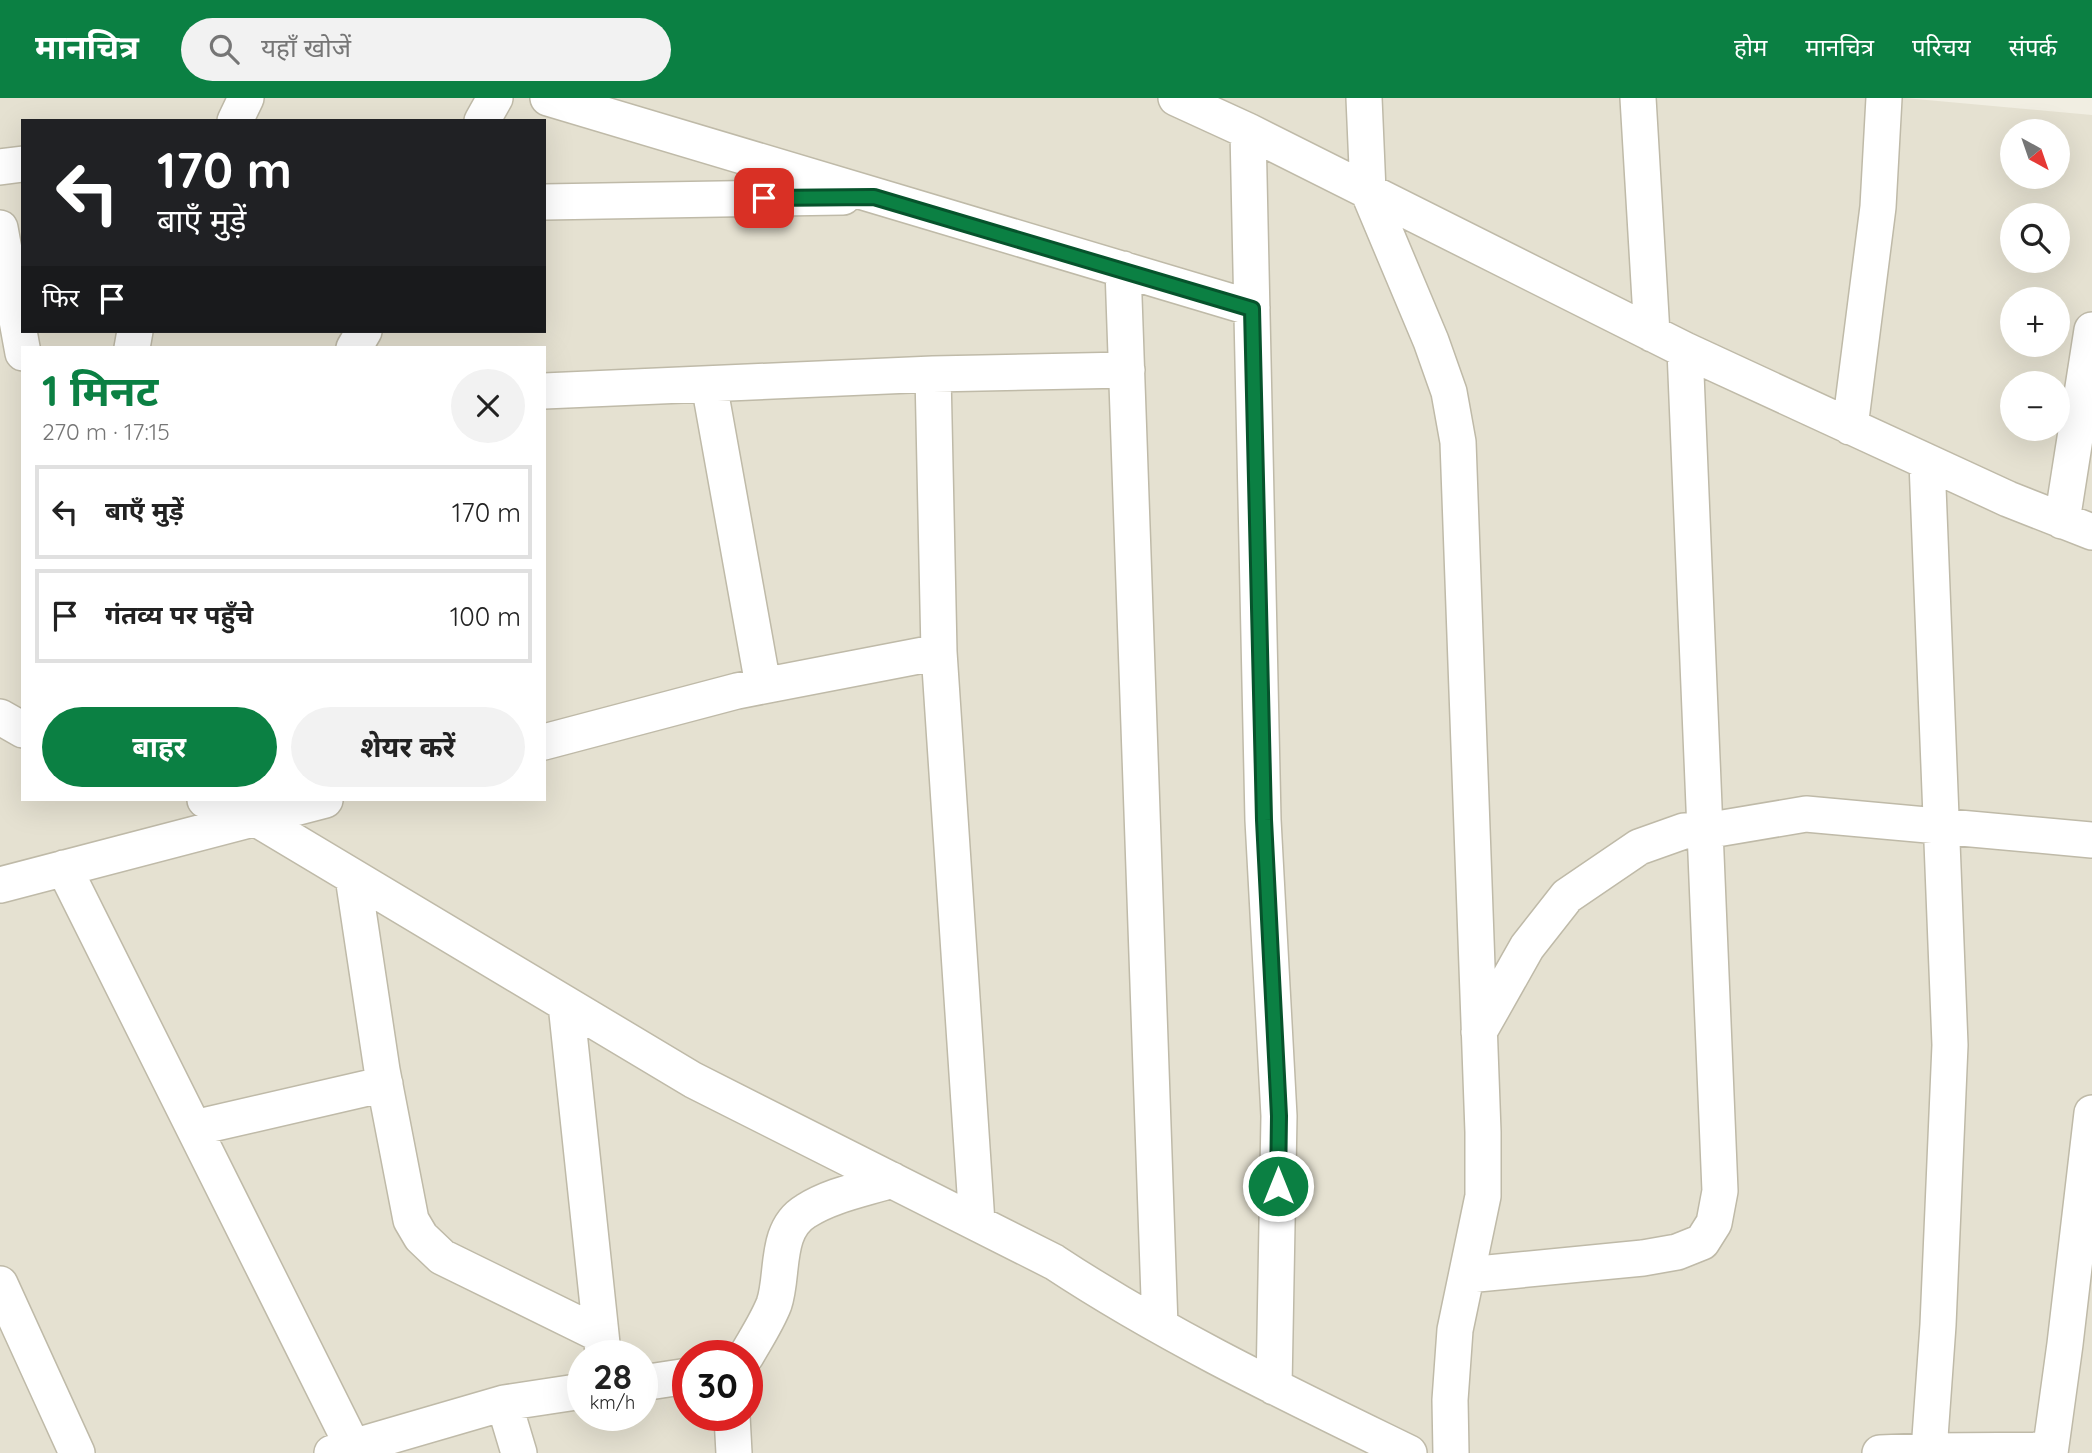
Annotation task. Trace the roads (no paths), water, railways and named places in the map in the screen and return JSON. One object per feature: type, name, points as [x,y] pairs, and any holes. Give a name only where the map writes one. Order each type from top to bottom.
[{"type":"street","points":[[236,119],[246,98]]},
{"type":"street","points":[[483,119],[495,98]]},
{"type":"street","points":[[548,98],[1252,309]]},
{"type":"street","points":[[1177,98],[1685,350],[2008,499],[2077,526],[2092,330]]},
{"type":"street","points":[[1364,98],[1368,191],[1431,341],[1449,392],[1458,442],[1483,1196],[1455,1330],[1450,1400],[1451,1453]]},
{"type":"street","points":[[1638,98],[1652,334]]},
{"type":"street","points":[[1850,426],[1878,207],[1884,98]]},
{"type":"street","points":[[1248,131],[1264,820],[1279,1116],[1274,1387]]},
{"type":"street","points":[[0,167],[21,164]]},
{"type":"street","points":[[546,202],[874,197]]},
{"type":"street","points":[[0,228],[22,346]]},
{"type":"street","points":[[1123,269],[1160,1325]]},
{"type":"street","points":[[1467,1275],[1643,1258],[1677,1252],[1702,1242],[1714,1223],[1720,1191],[1685,350]]},
{"type":"street","points":[[546,391],[933,374],[1126,370]]},
{"type":"street","points":[[933,374],[939,652],[977,1223]]},
{"type":"street","points":[[709,384],[763,685]]},
{"type":"street","points":[[1927,462],[1950,1045],[1938,1325],[1929,1451]]},
{"type":"street","points":[[546,741],[763,685],[939,652]]},
{"type":"street","points":[[208,801],[256,818],[693,1080],[1054,1262],[1104,1295],[1274,1387],[1409,1453]]},
{"type":"street","points":[[0,885],[321,801]]},
{"type":"street","points":[[1479,1032],[1527,947],[1567,896],[1639,847],[1685,831],[1705,831],[1805,814],[2092,840]]},
{"type":"street","points":[[64,869],[194,1128],[342,1450],[504,1403],[567,1393]]},
{"type":"street","points":[[353,877],[385,1084],[411,1220],[421,1237],[442,1257],[594,1340]]},
{"type":"street","points":[[566,1004],[602,1340]]},
{"type":"street","points":[[194,1128],[385,1084]]},
{"type":"street","points":[[1880,1453],[2050,1452],[2092,1113]]},
{"type":"street","points":[[755,1340],[773,1306],[778,1287],[782,1246],[791,1227],[804,1212],[831,1199],[892,1180]]},
{"type":"street","points":[[0,1284],[77,1453]]},
{"type":"street","points":[[504,1403],[519,1453]]},
{"type":"street","points":[[733,1431],[734,1453]]}]
